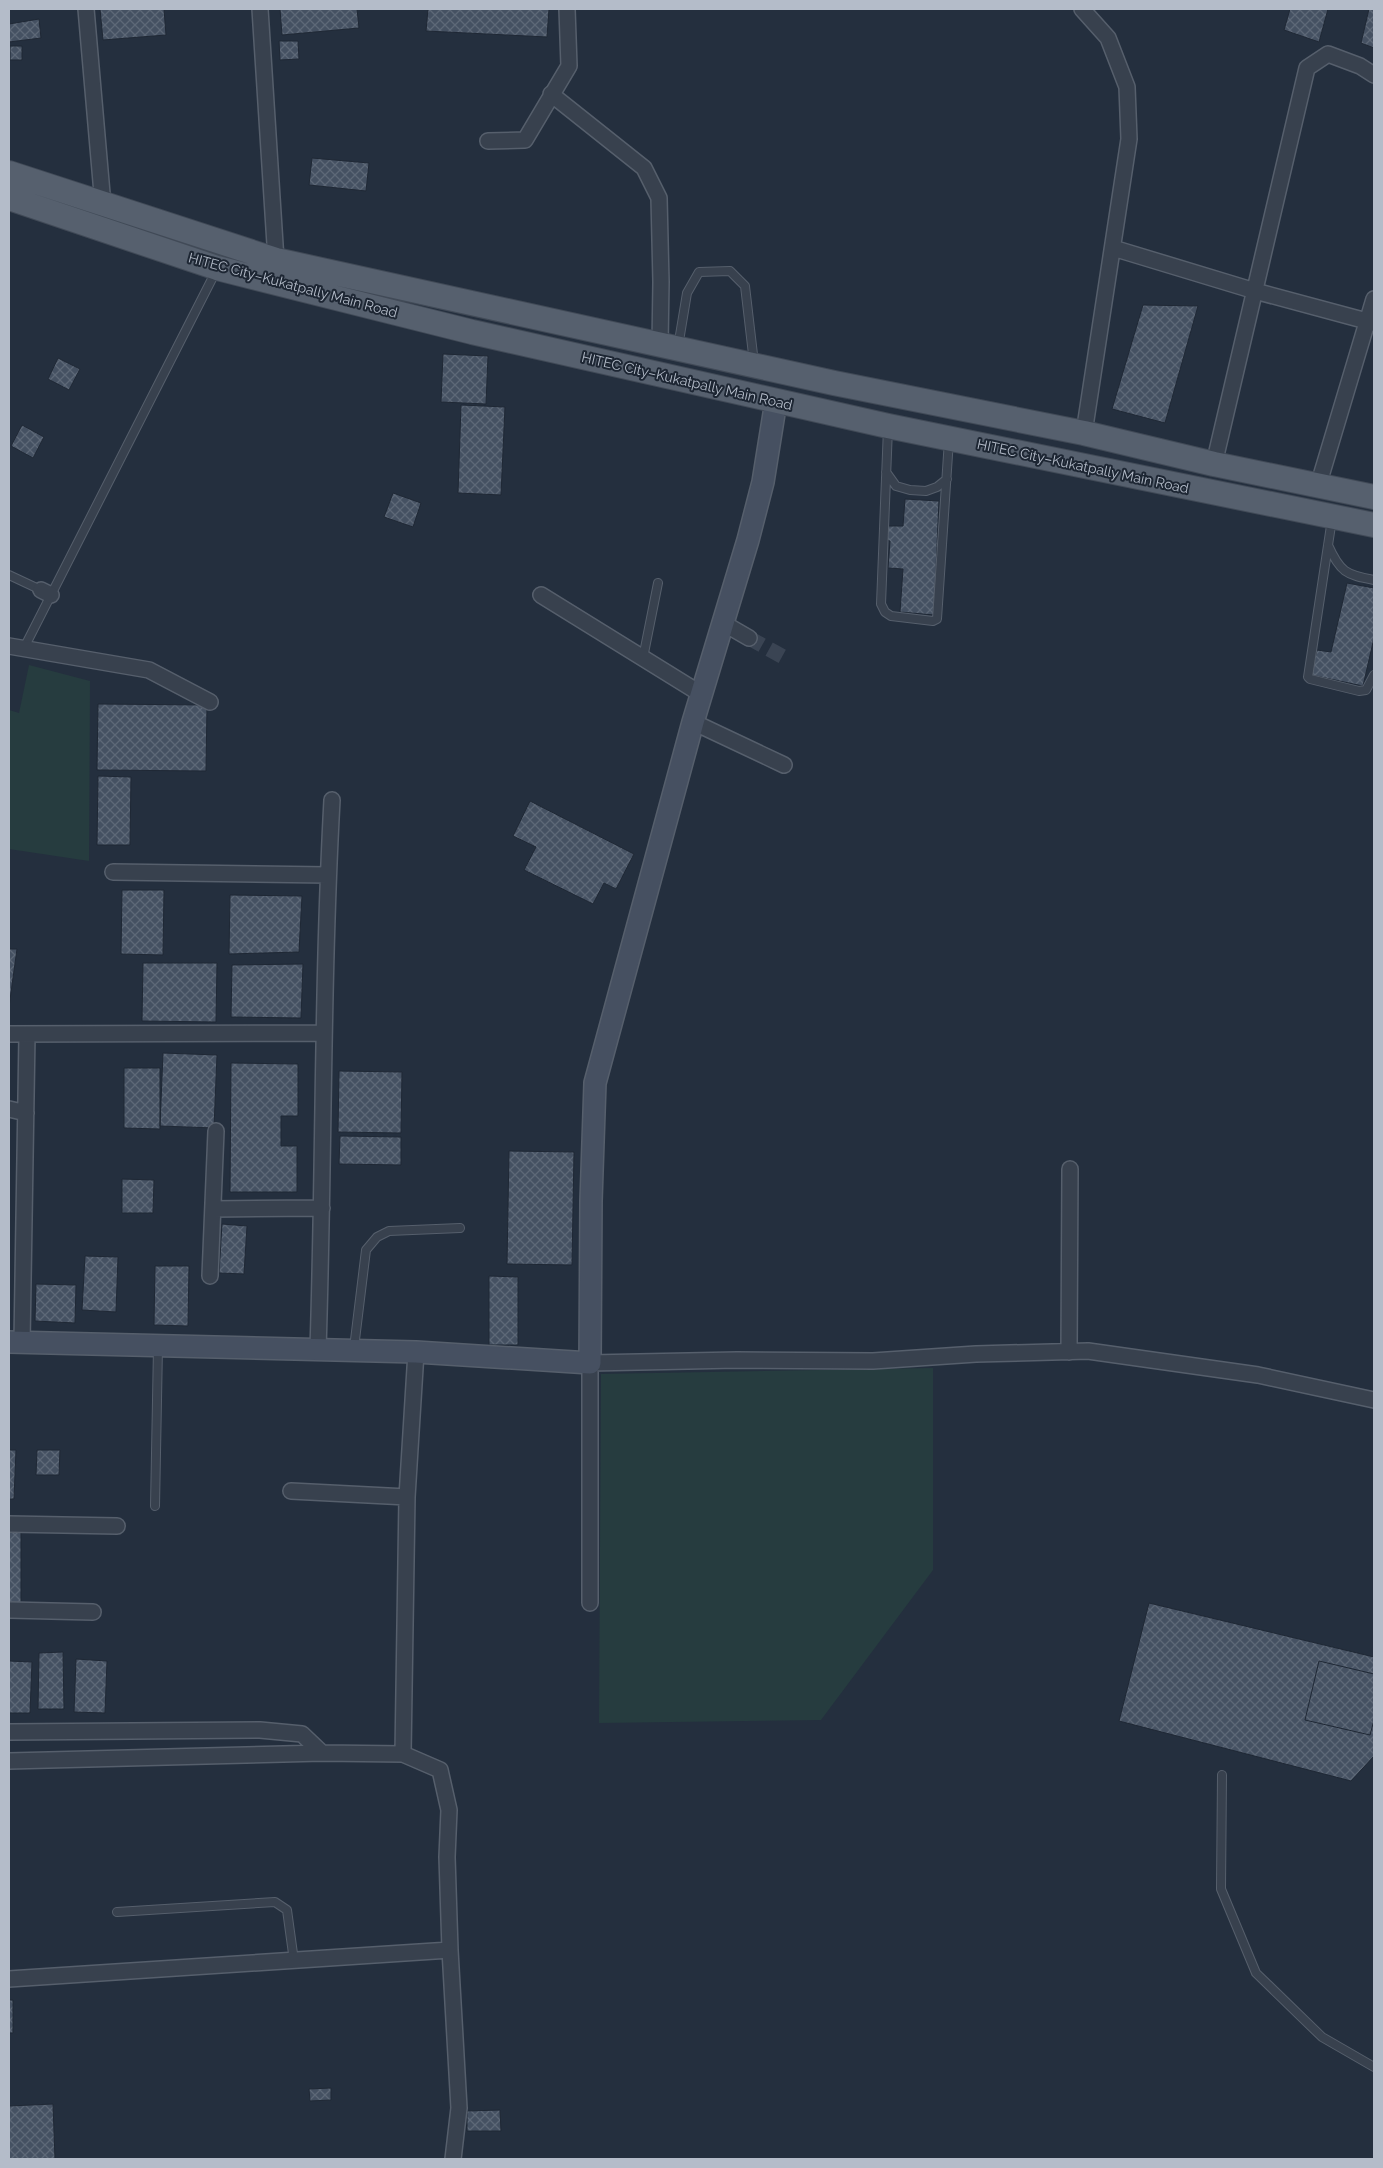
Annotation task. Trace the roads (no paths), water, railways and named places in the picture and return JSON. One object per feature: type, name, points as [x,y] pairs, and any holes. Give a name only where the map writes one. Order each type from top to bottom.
[{"type":"main road","name":"HITEC City–Kukatpally Main Road","points":[[9,173],[276,260],[754,366],[1084,433],[1214,464],[1374,497]]},
{"type":"main road","name":"HITEC City–Kukatpally Main Road","points":[[10,202],[218,268],[472,332],[888,426],[1374,525]]},
{"type":"street","points":[[86,9],[103,205]]},
{"type":"street","points":[[260,9],[276,260]]},
{"type":"street","points":[[488,141],[525,140],[569,66],[567,9]]},
{"type":"street","points":[[1082,9],[1108,38],[1126,88],[1129,139],[1084,433]]},
{"type":"street","points":[[1214,464],[1307,68],[1328,54],[1360,66],[1374,75]]},
{"type":"street","points":[[552,94],[644,168],[659,198],[661,282],[669,347]]},
{"type":"street","points":[[1113,248],[1255,291],[1371,322]]},
{"type":"street","points":[[1318,486],[1371,322],[1374,299]]},
{"type":"street","points":[[590,1604],[590,1363],[595,1083],[693,722],[748,540],[763,482],[776,401]]},
{"type":"street","points":[[542,595],[701,694]]},
{"type":"street","points":[[723,623],[749,638]]},
{"type":"street","points":[[16,647],[148,670],[210,702]]},
{"type":"street","points":[[693,722],[784,765]]},
{"type":"street","points":[[318,1349],[322,1208],[323,1033],[332,800]]},
{"type":"street","points":[[113,872],[328,875]]},
{"type":"street","points":[[9,1034],[323,1033]]},
{"type":"street","points":[[27,1035],[26,1113],[15,1342],[416,1352],[590,1363],[873,1361],[976,1354],[1088,1351],[1258,1375],[1374,1400]]},
{"type":"street","points":[[9,1109],[26,1113]]},
{"type":"street","points":[[210,1276],[216,1131]]},
{"type":"street","points":[[1069,1352],[1070,1169]]},
{"type":"street","points":[[213,1209],[322,1208]]},
{"type":"street","points":[[403,1754],[406,1497],[416,1352]]},
{"type":"street","points":[[291,1491],[406,1497]]},
{"type":"street","points":[[9,1524],[117,1526]]},
{"type":"street","points":[[9,1610],[92,1612]]},
{"type":"street","points":[[9,1732],[260,1730],[302,1734],[322,1753]]},
{"type":"street","points":[[9,1761],[322,1753],[403,1754],[440,1770],[448,1810],[447,1857],[450,1950],[459,2108],[453,2159]]},
{"type":"street","points":[[9,1979],[450,1950]]},
{"type":"lane","points":[[16,647],[218,268]]},
{"type":"lane","points":[[669,347],[687,293],[699,272],[730,270],[746,286],[754,366]]},
{"type":"lane","points":[[888,426],[881,604],[885,612],[891,616],[933,621],[937,619],[939,612],[949,438]]},
{"type":"lane","points":[[886,472],[896,486],[910,490],[932,489],[938,487],[947,479]]},
{"type":"lane","points":[[1333,517],[1308,676],[1310,679],[1359,691],[1366,690],[1374,675]]},
{"type":"lane","points":[[1328,545],[1337,564],[1352,576],[1374,580]]},
{"type":"lane","points":[[9,575],[46,593]]},
{"type":"lane","points":[[643,658],[658,583]]},
{"type":"lane","points":[[354,1350],[366,1250],[377,1237],[388,1230],[460,1228]]},
{"type":"lane","points":[[155,1506],[158,1346]]},
{"type":"lane","points":[[1222,1774],[1221,1889],[1256,1973],[1322,2037],[1374,2067]]},
{"type":"lane","points":[[117,1912],[275,1902],[287,1910],[294,1961]]},
{"type":"tunnel","points":[[749,638],[787,659]]}]
